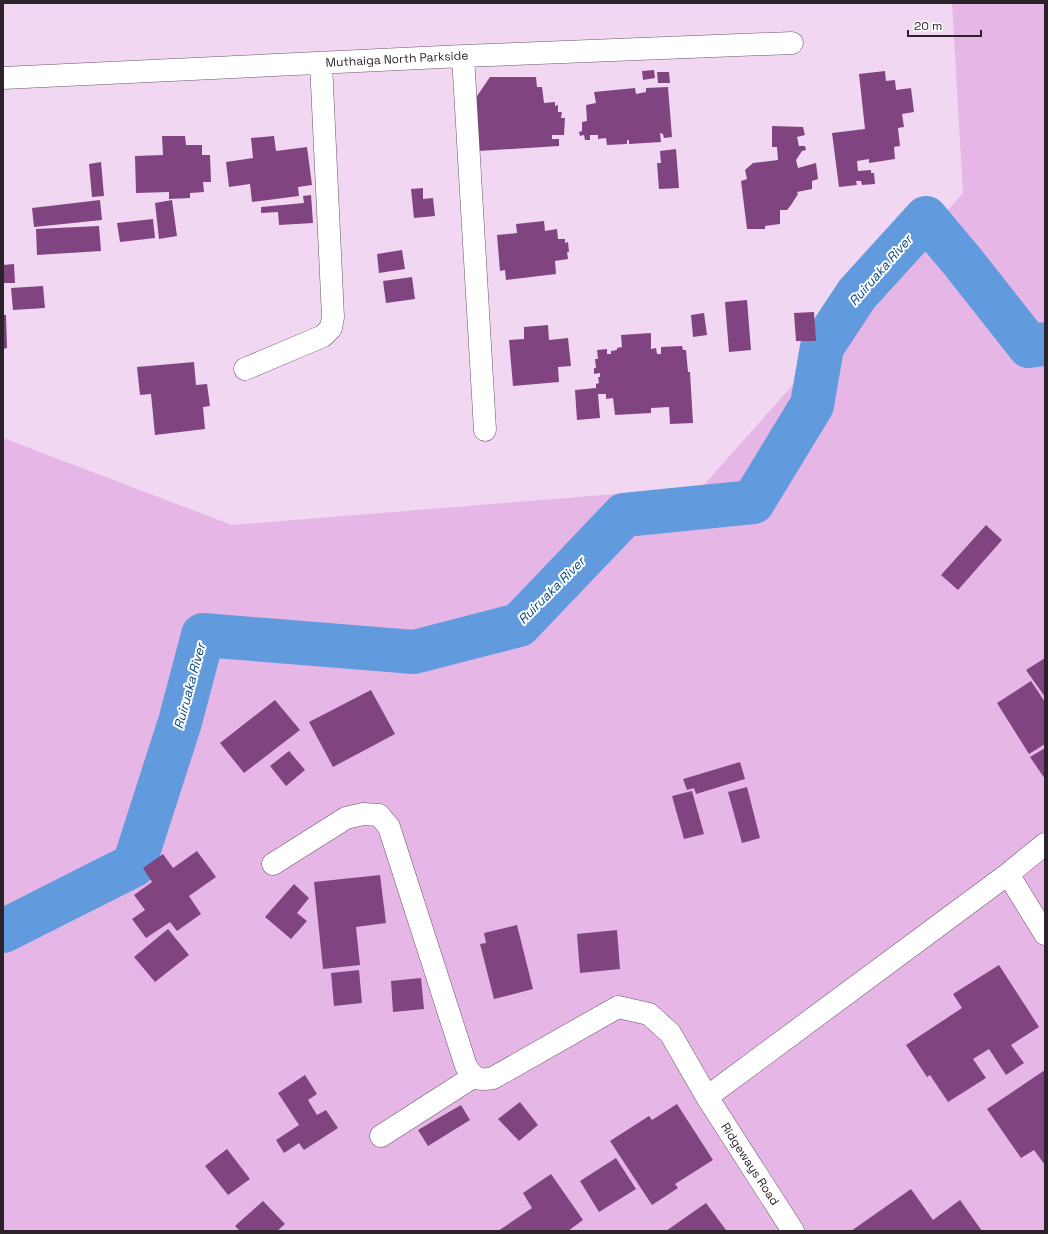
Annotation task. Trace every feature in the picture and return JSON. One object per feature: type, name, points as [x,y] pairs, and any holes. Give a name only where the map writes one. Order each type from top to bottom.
[{"type":"street","name":"Muthaiga North Parkside","points":[[3,78],[463,56],[792,43]]},
{"type":"street","points":[[463,56],[485,430]]},
{"type":"street","points":[[245,369],[323,336],[331,328],[333,316],[321,63]]},
{"type":"street","points":[[273,864],[346,818],[363,814],[379,815],[389,827],[466,1066],[473,1077],[381,1136]]},
{"type":"street","points":[[707,1097],[1008,874],[1045,844]]},
{"type":"street","points":[[1008,874],[1045,934]]},
{"type":"street","name":"Ridgeways Road","points":[[473,1077],[482,1080],[493,1078],[618,1007],[649,1014],[670,1033],[707,1097],[793,1231]]},
{"type":"shaded area","points":[[952,3],[1045,3],[1045,1231],[3,1231],[3,438],[232,525],[702,487],[963,193]]},
{"type":"building","points":[[654,70],[655,78],[643,80],[642,71]]},
{"type":"building","points":[[885,71],[886,81],[895,80],[896,90],[911,88],[914,112],[902,114],[904,127],[898,128],[900,146],[894,147],[895,159],[869,163],[869,159],[857,161],[858,171],[871,170],[871,173],[874,173],[875,184],[862,185],[861,181],[856,181],[857,185],[839,187],[832,133],[865,129],[859,74]]},
{"type":"building","points":[[657,72],[669,72],[670,83],[658,83]]},
{"type":"building","points":[[490,77],[536,77],[537,87],[542,87],[544,103],[555,102],[555,106],[558,105],[558,112],[562,112],[561,118],[565,118],[564,135],[552,135],[552,139],[559,139],[559,146],[478,151],[475,99]]},
{"type":"building","points":[[668,87],[672,137],[664,138],[663,134],[660,133],[661,142],[629,144],[629,140],[627,140],[627,144],[607,145],[606,138],[598,139],[598,135],[590,135],[590,140],[585,140],[584,135],[580,136],[579,132],[582,131],[582,122],[587,121],[586,105],[596,103],[594,92],[635,88],[636,94],[646,92],[646,88]]},
{"type":"building","points":[[772,126],[803,127],[805,135],[797,137],[799,146],[805,146],[806,150],[802,151],[796,160],[798,168],[816,163],[818,179],[812,181],[812,189],[797,192],[798,194],[787,210],[780,210],[780,224],[765,226],[765,229],[747,229],[741,181],[747,179],[745,170],[753,163],[778,160],[777,147],[772,147]]},
{"type":"building","points":[[162,136],[185,136],[186,145],[202,145],[202,155],[210,155],[211,182],[203,182],[204,192],[190,193],[190,198],[169,199],[169,192],[136,193],[135,156],[163,155]]},
{"type":"building","points":[[274,136],[276,151],[307,147],[312,185],[298,187],[299,196],[252,202],[250,184],[229,187],[226,162],[253,158],[251,138]]},
{"type":"building","points":[[676,149],[679,188],[659,189],[657,163],[661,163],[660,151]]},
{"type":"building","points":[[101,162],[104,196],[92,197],[89,164]]},
{"type":"building","points":[[423,188],[423,199],[433,198],[435,216],[414,218],[411,189]]},
{"type":"building","points":[[311,195],[313,223],[279,225],[278,212],[261,213],[261,207],[304,203],[303,196]]},
{"type":"building","points":[[100,200],[102,220],[34,227],[32,208]]},
{"type":"building","points":[[172,200],[177,236],[159,239],[155,203]]},
{"type":"building","points":[[153,219],[155,238],[120,242],[117,223]]},
{"type":"building","points":[[544,221],[545,231],[557,229],[558,239],[565,239],[565,243],[568,242],[568,259],[555,261],[556,274],[506,280],[505,270],[500,271],[497,235],[517,233],[516,224]]},
{"type":"building","points":[[99,226],[101,251],[37,255],[36,229]]},
{"type":"building","points":[[402,250],[405,269],[379,273],[377,254]]},
{"type":"building","points":[[14,264],[15,283],[3,283],[3,265]]},
{"type":"building","points":[[412,277],[415,299],[386,303],[383,281]]},
{"type":"building","points":[[43,286],[45,308],[13,310],[11,288]]},
{"type":"building","points":[[747,300],[751,350],[729,352],[725,302]]},
{"type":"building","points":[[814,312],[816,341],[796,341],[794,313]]},
{"type":"building","points":[[704,313],[707,335],[693,337],[691,315]]},
{"type":"building","points":[[3,315],[6,315],[7,348],[3,349]]},
{"type":"building","points":[[548,325],[549,340],[568,338],[571,366],[558,367],[559,382],[513,386],[509,340],[524,339],[524,327]]},
{"type":"building","points":[[651,333],[651,349],[656,348],[657,354],[661,354],[661,347],[682,346],[683,350],[686,350],[688,372],[690,372],[693,423],[670,424],[669,407],[651,408],[651,413],[615,415],[613,398],[606,399],[606,394],[598,394],[600,418],[577,420],[575,390],[596,388],[596,384],[599,383],[598,377],[600,377],[600,373],[594,374],[594,368],[596,368],[595,359],[598,359],[597,350],[607,349],[607,354],[611,354],[611,351],[622,347],[621,335]]},
{"type":"building","points":[[194,362],[196,385],[207,384],[210,406],[203,407],[205,429],[155,435],[151,394],[140,395],[137,367]]},
{"type":"building","points":[[986,525],[1002,540],[958,590],[941,575]]},
{"type":"building","points":[[1045,658],[1045,697],[1026,670]]},
{"type":"building","points":[[1031,681],[1045,702],[1045,744],[1029,754],[997,703]]},
{"type":"building","points":[[371,690],[395,734],[333,767],[309,722]]},
{"type":"building","points":[[275,700],[300,730],[244,773],[220,743]]},
{"type":"building","points":[[1045,748],[1045,779],[1030,757]]},
{"type":"building","points":[[289,751],[305,770],[286,786],[270,766]]},
{"type":"building","points":[[740,762],[745,779],[696,794],[694,788],[687,790],[683,779]]},
{"type":"building","points":[[747,787],[760,838],[742,843],[728,792]]},
{"type":"building","points":[[692,791],[704,834],[684,839],[672,796]]},
{"type":"building","points":[[197,851],[216,877],[189,896],[201,914],[177,931],[170,922],[146,938],[132,919],[145,910],[134,895],[152,882],[143,868],[163,854],[173,868]]},
{"type":"building","points":[[380,875],[386,923],[356,927],[360,965],[323,969],[314,882]]},
{"type":"building","points":[[294,884],[309,898],[297,913],[307,921],[291,939],[265,917]]},
{"type":"building","points":[[517,925],[533,989],[494,999],[480,944],[486,943],[484,933]]},
{"type":"building","points":[[168,929],[189,955],[155,982],[134,957]]},
{"type":"building","points":[[617,930],[620,969],[580,973],[577,934]]},
{"type":"building","points":[[999,965],[1039,1027],[1011,1045],[1024,1063],[1006,1075],[989,1049],[973,1059],[986,1078],[948,1102],[930,1075],[927,1077],[906,1045],[962,1008],[953,994]]},
{"type":"building","points":[[359,970],[362,1003],[334,1006],[331,973]]},
{"type":"building","points":[[421,978],[424,1009],[393,1012],[391,981]]},
{"type":"building","points":[[1045,1070],[1045,1165],[1034,1150],[1021,1158],[987,1109]]},
{"type":"building","points":[[305,1075],[317,1094],[308,1100],[317,1115],[326,1110],[338,1128],[304,1150],[299,1143],[284,1153],[276,1140],[299,1125],[278,1093]]},
{"type":"building","points":[[520,1102],[538,1125],[519,1141],[498,1119]]},
{"type":"building","points":[[677,1104],[713,1160],[675,1184],[678,1188],[652,1205],[610,1141],[649,1116],[652,1120]]},
{"type":"building","points":[[461,1105],[470,1120],[428,1146],[418,1130]]},
{"type":"building","points":[[227,1149],[250,1179],[228,1195],[205,1166]]},
{"type":"building","points":[[616,1158],[636,1189],[599,1212],[580,1181]]},
{"type":"building","points":[[551,1174],[583,1220],[568,1231],[498,1231],[532,1208],[523,1193]]},
{"type":"building","points":[[911,1189],[933,1220],[960,1200],[982,1231],[851,1231]]},
{"type":"building","points":[[263,1201],[285,1224],[277,1231],[240,1231],[235,1226]]},
{"type":"building","points":[[706,1203],[726,1230],[666,1231]]},
{"type":"waterway","name":"Ruiruaka River","points":[[3,931],[134,865],[180,722],[203,635],[414,652],[519,625],[624,515],[753,502],[812,405],[822,347],[857,294],[926,218],[1029,346],[1045,344]]}]
